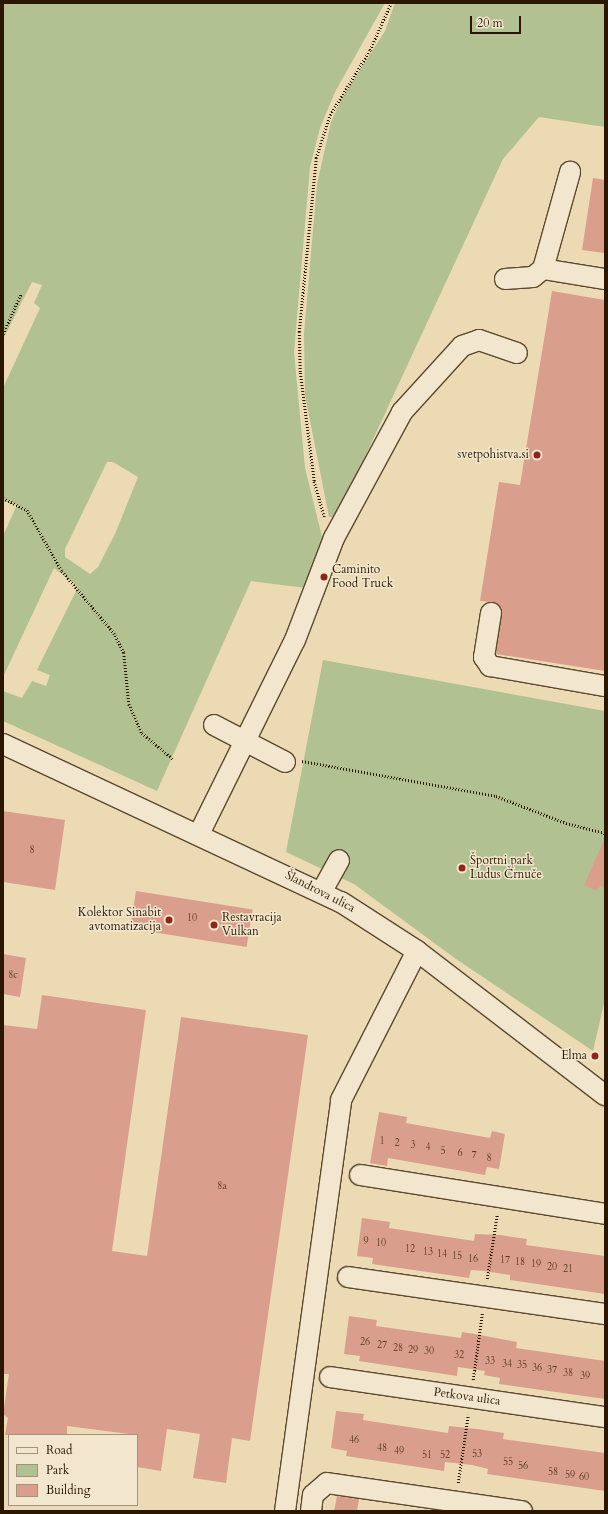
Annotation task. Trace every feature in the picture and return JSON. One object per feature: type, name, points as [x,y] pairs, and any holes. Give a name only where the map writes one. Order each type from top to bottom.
[{"type":"street","points":[[505,279],[533,277],[543,269],[570,172]]},
{"type":"street","points":[[543,269],[605,279]]},
{"type":"street","points":[[199,834],[244,740],[295,640],[334,538],[402,412],[462,346],[479,340],[516,353]]},
{"type":"street","points":[[491,613],[484,657],[490,666],[605,686]]},
{"type":"street","points":[[214,725],[285,762]]},
{"type":"street","name":"Šlandrova ulica","points":[[3,744],[322,891],[417,951],[605,1095]]},
{"type":"street","points":[[322,891],[339,860]]},
{"type":"street","points":[[285,1511],[341,1100],[417,951]]},
{"type":"street","points":[[360,1175],[605,1214]]},
{"type":"street","points":[[348,1277],[605,1314]]},
{"type":"street","name":"Petkova ulica","points":[[330,1377],[605,1417]]},
{"type":"street","points":[[311,1511],[313,1495],[327,1483],[522,1511]]},
{"type":"path","points":[[334,538],[317,493],[302,402],[299,332],[310,204],[316,158],[330,115],[370,50],[391,3]]},
{"type":"path","points":[[3,334],[21,294]]},
{"type":"path","points":[[3,498],[27,510],[62,571],[114,633],[124,653],[129,704],[142,733],[173,759]]},
{"type":"path","points":[[285,762],[327,765],[496,796],[566,823],[605,833]]},
{"type":"path","points":[[455,1502],[499,1197]]},
{"type":"green space","points":[[3,3],[385,3],[335,92],[320,128],[310,167],[294,352],[305,468],[324,545],[306,588],[251,581],[157,791],[3,721],[3,691],[22,698],[32,681],[46,686],[50,675],[37,670],[78,587],[54,568],[3,677],[3,536],[17,505],[3,501],[3,388],[40,308],[34,303],[42,285],[32,282],[3,339]],"holes":[[[107,462],[113,462],[138,477],[115,534],[98,567],[90,574],[65,557],[65,549]]]},
{"type":"green space","points":[[395,3],[605,3],[605,127],[539,117],[503,159],[337,517],[329,517],[305,395],[304,334],[317,184],[331,122],[342,98],[385,31]]},
{"type":"green space","name":"Športni park Ludus Črnuče","points":[[323,660],[605,711],[605,999],[593,1051],[456,959],[354,884],[286,852]]},
{"type":"building","points":[[593,178],[605,180],[604,253],[582,250]]},
{"type":"building","points":[[552,291],[605,300],[605,671],[496,654],[502,609],[493,602],[480,601],[499,482],[520,485]]},
{"type":"building","points":[[3,811],[65,820],[55,890],[3,882]]},
{"type":"building","points":[[605,838],[605,888],[600,886],[597,891],[584,885]]},
{"type":"building","points":[[136,891],[253,909],[247,947],[130,929]]},
{"type":"building","points":[[3,954],[26,958],[20,997],[3,994]]},
{"type":"building","points":[[42,995],[146,1010],[112,1251],[147,1256],[181,1017],[308,1035],[250,1441],[232,1438],[226,1483],[193,1478],[200,1434],[167,1429],[161,1471],[138,1467],[138,1434],[67,1426],[67,1434],[5,1435],[8,1418],[3,1414],[9,1374],[3,1374],[3,1025],[37,1029]]},
{"type":"building","points":[[379,1112],[407,1117],[406,1123],[490,1138],[492,1131],[505,1134],[499,1169],[487,1167],[485,1175],[388,1158],[387,1166],[370,1163]]},
{"type":"building","points":[[362,1218],[390,1222],[389,1228],[474,1241],[475,1234],[500,1235],[527,1239],[526,1245],[605,1256],[605,1294],[510,1280],[510,1275],[484,1271],[471,1270],[469,1278],[372,1264],[373,1258],[357,1256]]},
{"type":"building","points":[[349,1316],[377,1320],[376,1326],[461,1338],[462,1332],[517,1342],[516,1348],[605,1361],[605,1399],[499,1384],[500,1378],[484,1375],[485,1371],[458,1367],[457,1376],[359,1361],[360,1356],[344,1354]]},
{"type":"building","points":[[336,1411],[364,1414],[363,1420],[448,1433],[449,1426],[477,1429],[504,1433],[503,1439],[605,1453],[605,1491],[487,1474],[488,1469],[472,1465],[445,1462],[444,1471],[346,1456],[347,1451],[331,1448]]},
{"type":"building","points":[[337,1496],[359,1499],[357,1511],[334,1511]]},
{"type":"place","name":"svetpohistva.si","points":[[537,455]]},
{"type":"place","name":"Caminito Food Truck","points":[[324,577]]},
{"type":"place","name":"Športni park Ludus Črnuče","points":[[462,868]]},
{"type":"place","name":"Kolektor Sinabit avtomatizacija","points":[[169,920]]},
{"type":"place","name":"Restavracija Vulkan","points":[[214,925]]},
{"type":"place","name":"Elma","points":[[595,1056]]}]
